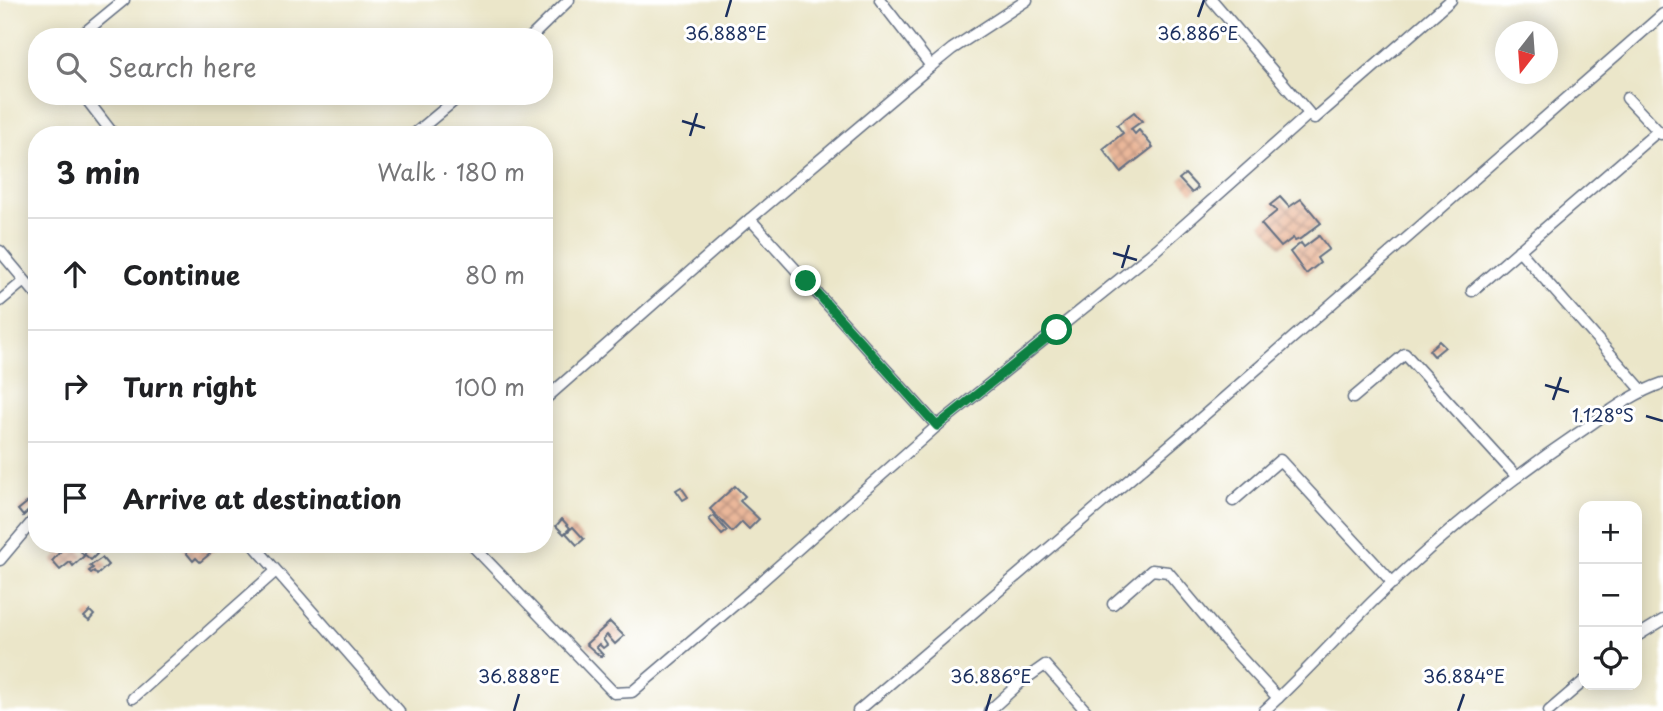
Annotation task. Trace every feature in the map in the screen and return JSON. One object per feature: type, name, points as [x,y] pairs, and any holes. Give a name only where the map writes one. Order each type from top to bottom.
[{"type":"street","points":[[90,28],[124,0]]},
{"type":"street","points":[[540,28],[569,0]]},
{"type":"street","points":[[880,0],[931,66]]},
{"type":"street","points":[[553,393],[750,219],[931,66],[952,49],[1027,0]]},
{"type":"street","points":[[1212,0],[1314,119],[1451,0]]},
{"type":"street","points":[[860,710],[1167,448],[1663,14]]},
{"type":"street","points":[[1472,291],[1661,134],[1627,98]]},
{"type":"street","points":[[91,105],[107,126]]},
{"type":"street","points":[[424,126],[449,105]]},
{"type":"street","points":[[480,553],[614,693],[632,692],[937,426],[1157,249],[1309,114]]},
{"type":"street","points":[[750,219],[937,426]]},
{"type":"street","points":[[1519,250],[1642,390]]},
{"type":"street","points":[[0,251],[28,285]]},
{"type":"street","points":[[0,302],[24,281]]},
{"type":"street","points":[[1353,398],[1405,354],[1517,477]]},
{"type":"street","points":[[1264,711],[1393,583],[1475,508],[1642,390],[1663,383]]},
{"type":"street","points":[[1233,501],[1280,460],[1393,583]]},
{"type":"street","points":[[0,560],[28,527]]},
{"type":"street","points":[[261,553],[399,711]]},
{"type":"street","points":[[1113,604],[1152,570],[1168,572],[1278,698]]},
{"type":"street","points":[[133,698],[276,571]]},
{"type":"street","points":[[1642,633],[1663,620]]},
{"type":"street","points":[[989,711],[1045,664],[1086,711]]},
{"type":"street","points":[[1549,711],[1579,685]]},
{"type":"building","points":[[1134,112],[1142,121],[1131,129],[1135,134],[1139,130],[1153,147],[1121,172],[1103,149],[1123,133],[1117,125]]},
{"type":"building","points":[[1185,174],[1198,188],[1192,193],[1179,179]]},
{"type":"building","points":[[1280,197],[1289,207],[1301,199],[1321,223],[1300,239],[1295,241],[1293,238],[1281,247],[1261,224],[1277,211],[1270,205]]},
{"type":"building","points":[[1319,236],[1329,249],[1317,258],[1320,263],[1306,274],[1290,252],[1301,243],[1304,247]]},
{"type":"building","points":[[1439,341],[1445,347],[1434,356],[1429,350]]},
{"type":"building","points":[[735,486],[745,496],[740,501],[759,519],[749,529],[742,522],[732,532],[710,509]]},
{"type":"building","points":[[681,487],[688,497],[683,500],[676,490]]},
{"type":"building","points":[[28,502],[28,511],[23,516],[18,510]]},
{"type":"building","points":[[714,516],[727,531],[722,535],[709,519]]},
{"type":"building","points":[[562,519],[570,528],[564,534],[556,526]]},
{"type":"building","points":[[573,527],[584,539],[577,545],[566,533]]},
{"type":"building","points":[[59,553],[82,553],[84,556],[73,566],[70,562],[60,570],[52,561]]},
{"type":"building","points":[[96,553],[97,554],[91,560],[84,554]]},
{"type":"building","points":[[186,553],[211,553],[200,562],[196,558],[193,561]]},
{"type":"building","points":[[102,558],[108,565],[97,575],[94,571],[91,573],[89,571],[93,568],[90,566]]},
{"type":"building","points":[[90,611],[94,615],[89,621],[84,617]]},
{"type":"building","points":[[610,622],[624,636],[615,644],[607,635],[603,639],[607,645],[603,648],[599,644],[596,647],[603,655],[601,657],[586,644]]},
{"type":"route","points":[[806,281],[937,426],[1057,330]]}]
